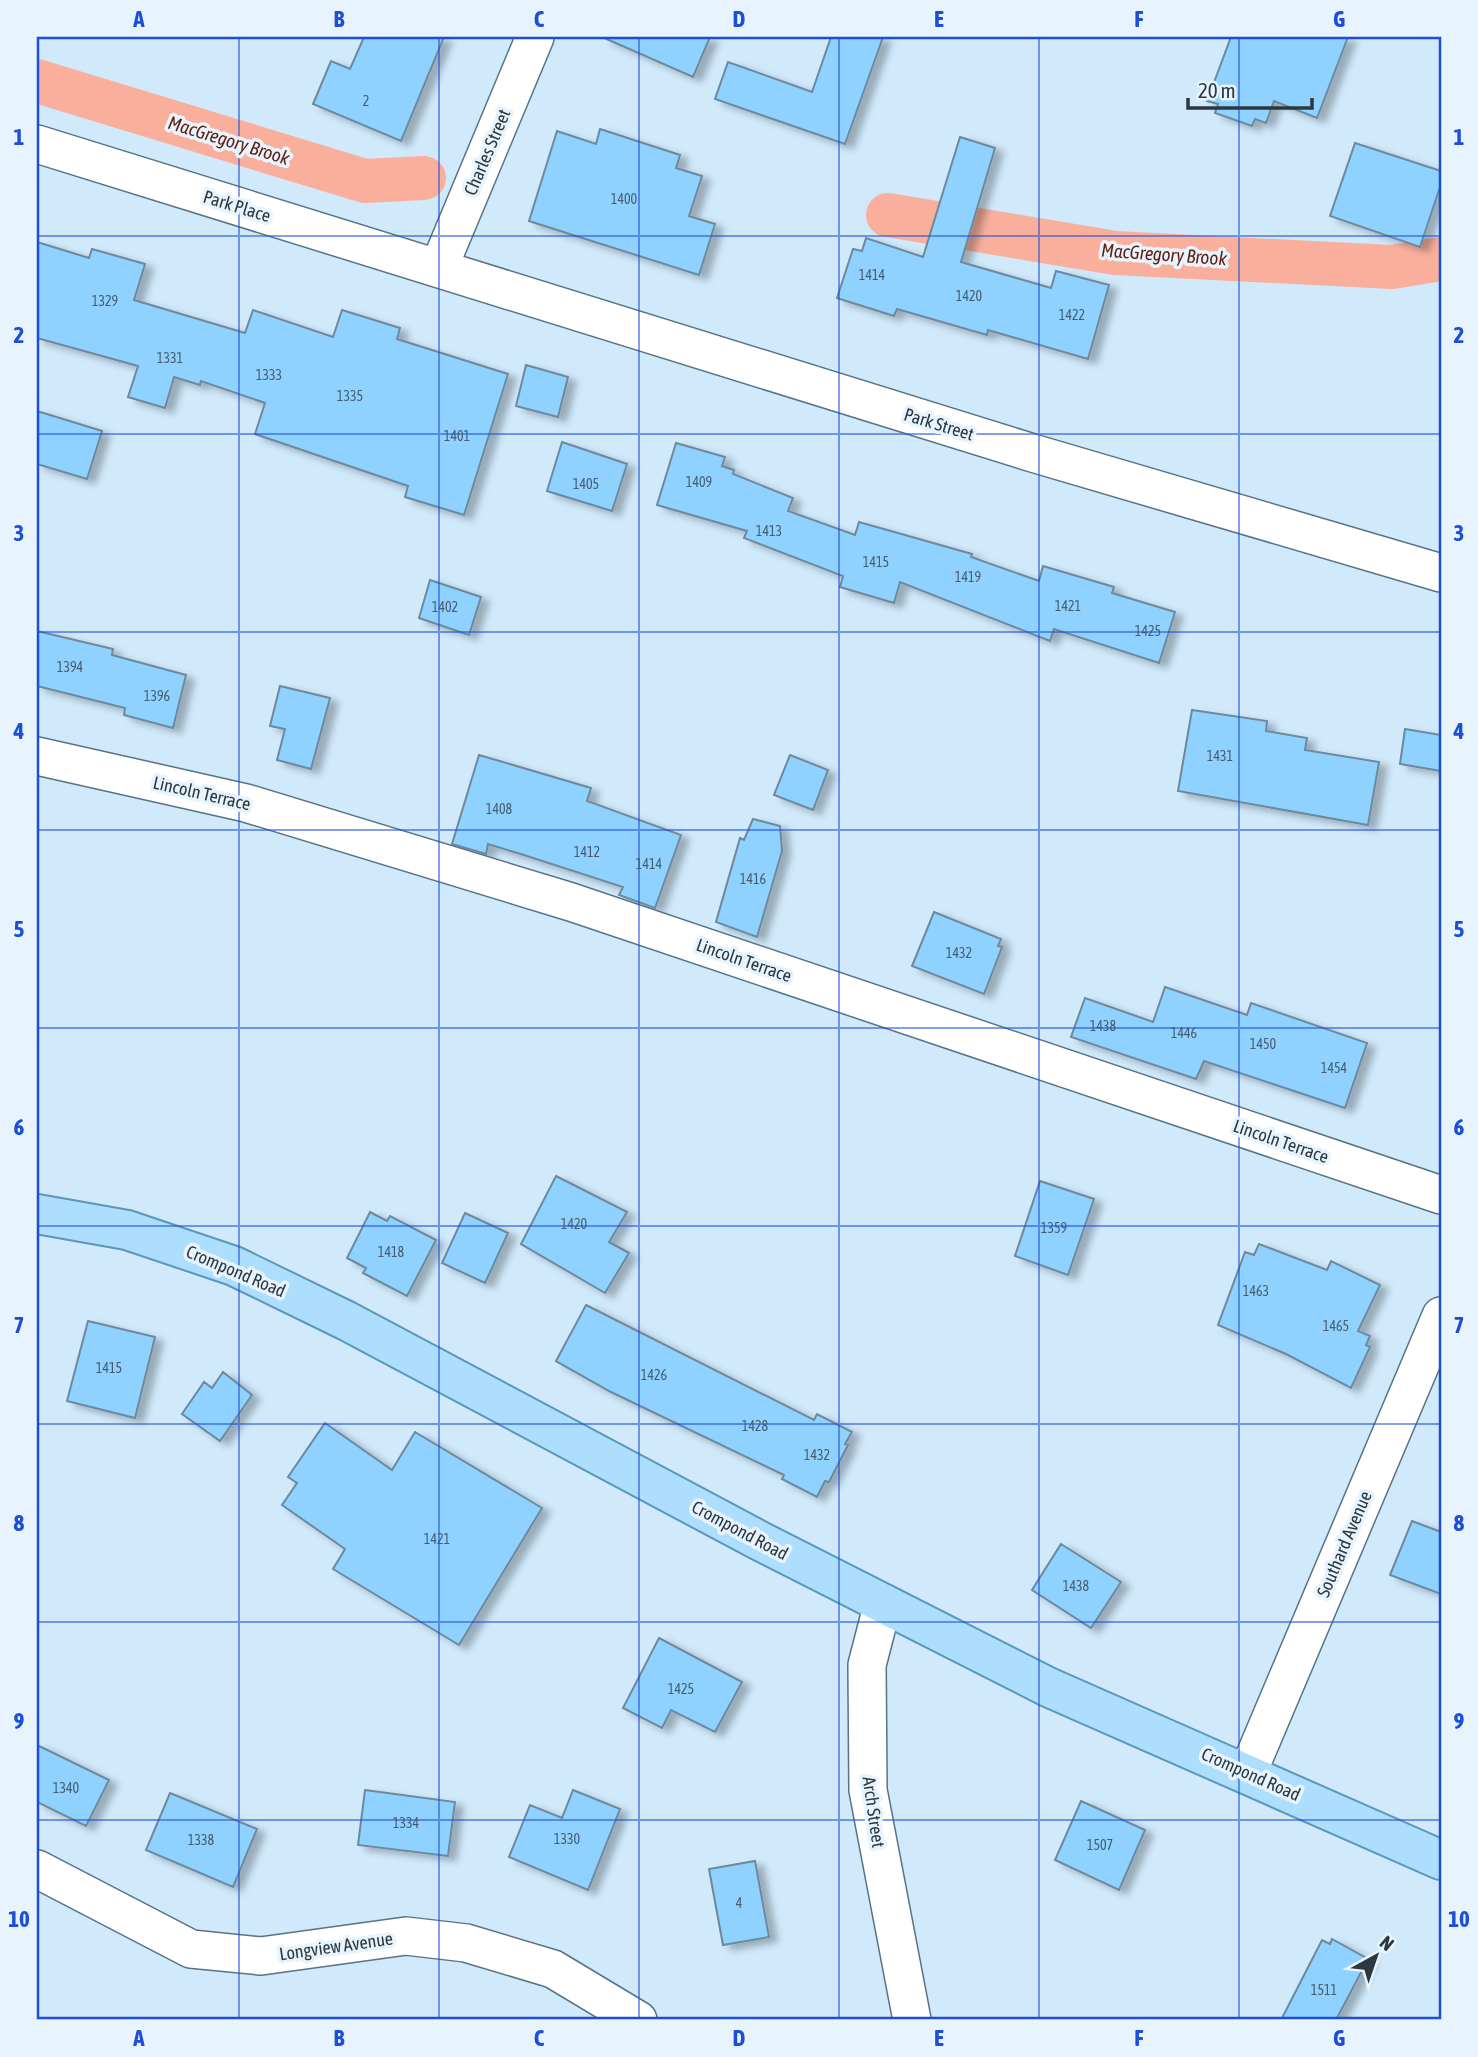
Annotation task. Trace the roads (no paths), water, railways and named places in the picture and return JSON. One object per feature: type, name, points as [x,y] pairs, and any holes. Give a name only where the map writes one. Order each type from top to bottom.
[{"type":"main road","name":"Crompond Road","points":[[37,1214],[127,1230],[234,1266],[346,1321],[883,1603],[1048,1686],[1248,1772],[1441,1860]]},
{"type":"street","name":"Charles Street","points":[[439,267],[535,37]]},
{"type":"street","name":"Park Place","points":[[37,144],[439,267]]},
{"type":"street","name":"Park Street","points":[[439,267],[1036,454],[1441,573]]},
{"type":"street","name":"Lincoln Terrace","points":[[37,756],[246,803],[571,902],[1441,1195]]},
{"type":"street","name":"Southard Avenue","points":[[1248,1772],[1441,1316]]},
{"type":"street","name":"Arch Street","points":[[883,1603],[867,1665],[868,1790],[912,2020]]},
{"type":"street","name":"Longview Avenue","points":[[37,1869],[191,1949],[261,1956],[405,1936],[466,1942],[553,1969],[638,2020]]},
{"type":"waterway","name":"MacGregory Brook","points":[[37,81],[365,181],[424,178]]},
{"type":"waterway","name":"MacGregory Brook","points":[[888,215],[1115,253],[1392,267],[1441,259]]}]
